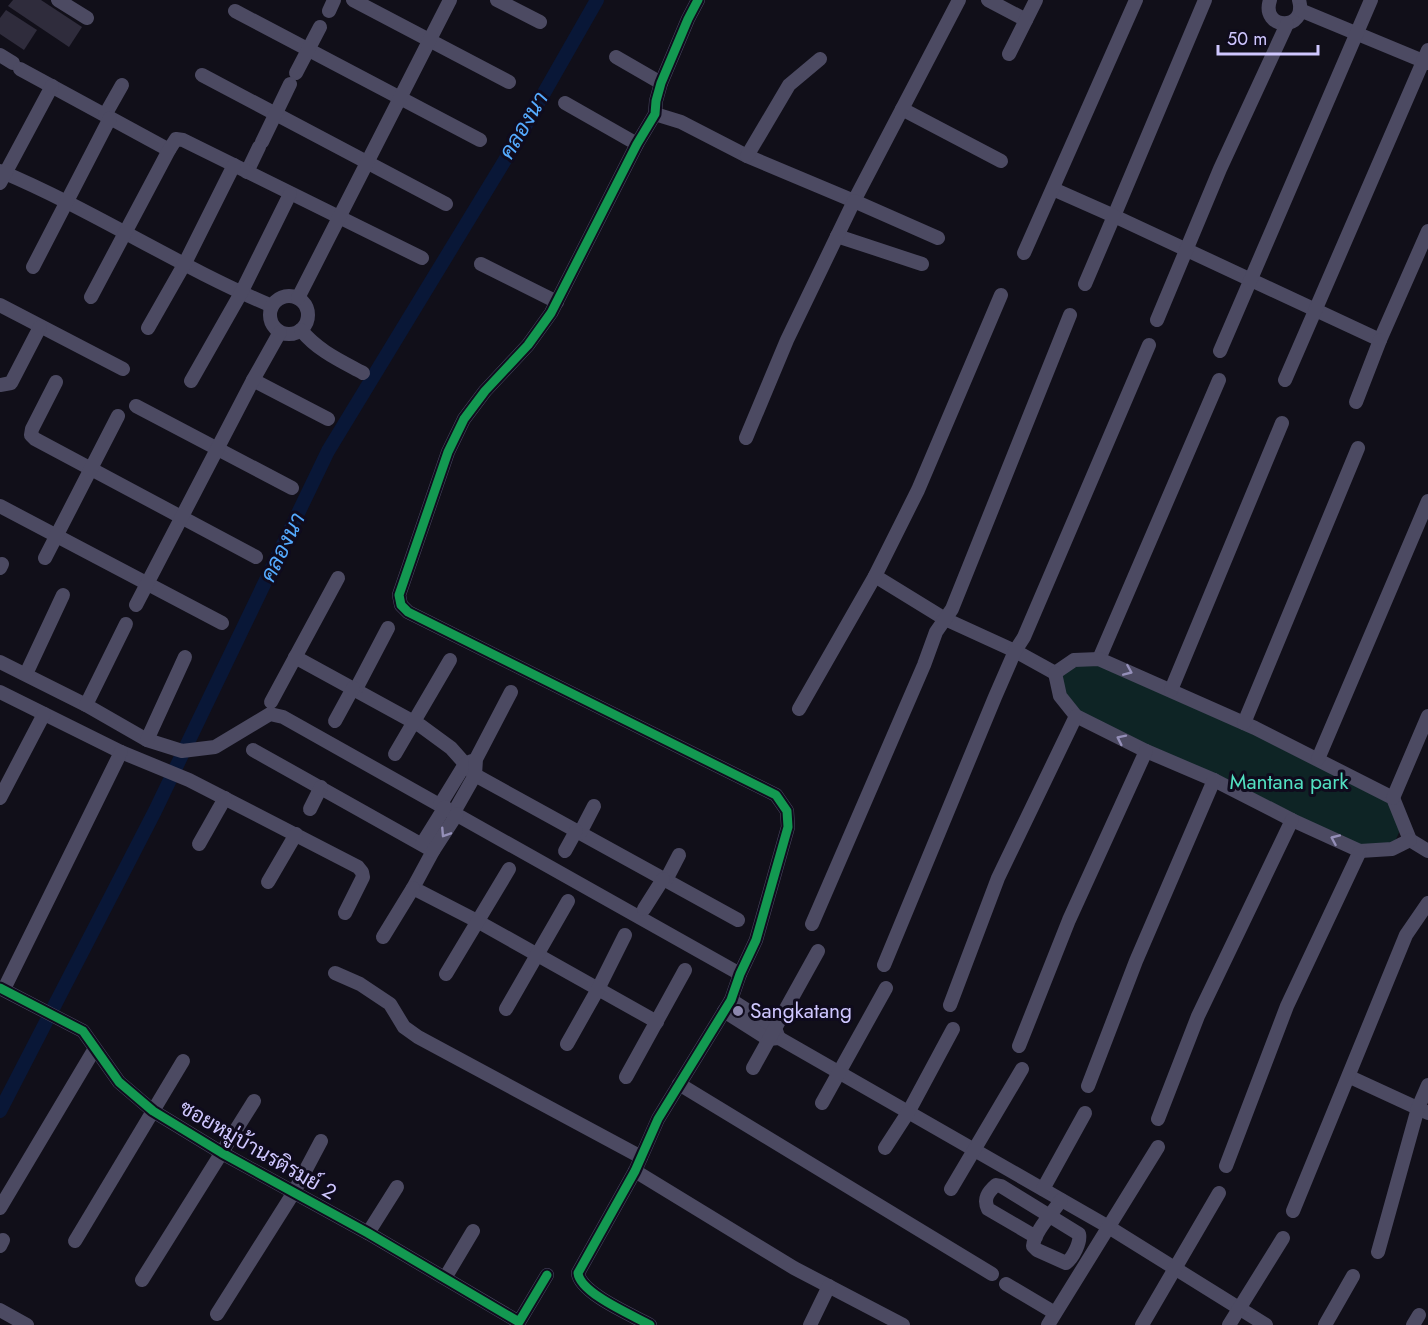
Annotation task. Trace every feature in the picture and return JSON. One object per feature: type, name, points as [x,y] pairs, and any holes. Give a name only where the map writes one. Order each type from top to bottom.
[{"type":"street","points":[[58,0],[87,18]]},
{"type":"street","points":[[353,0],[509,82]]},
{"type":"street","points":[[298,298],[450,0]]},
{"type":"street","points":[[497,0],[540,22]]},
{"type":"street","points":[[650,1325],[600,1297],[582,1284],[578,1273],[635,1171],[658,1119],[727,1006],[756,940],[788,827],[787,811],[776,795],[408,612],[401,605],[399,595],[448,452],[464,420],[485,391],[528,345],[557,302],[637,144],[655,114],[656,101],[662,82],[698,0]]},
{"type":"street","points":[[746,438],[787,340],[854,201],[959,0]]},
{"type":"street","points":[[988,0],[1026,20]]},
{"type":"street","points":[[1009,54],[1036,0]]},
{"type":"street","points":[[1024,253],[1136,0]]},
{"type":"street","points":[[1085,284],[1204,0]]},
{"type":"street","points":[[1270,0],[1268,9],[1272,19],[1287,24]]},
{"type":"street","points":[[1220,351],[1371,0]]},
{"type":"street","points":[[1157,320],[1220,169],[1287,24],[1296,19],[1300,5],[1357,32],[1426,58],[1285,380]]},
{"type":"street","points":[[235,11],[480,140]]},
{"type":"street","points":[[148,328],[240,169],[260,144],[320,27]]},
{"type":"street","points":[[0,55],[169,150]]},
{"type":"street","points":[[616,57],[662,82]]},
{"type":"street","points":[[747,156],[789,85],[820,58]]},
{"type":"street","points":[[202,75],[446,204]]},
{"type":"street","points":[[33,267],[122,85]]},
{"type":"street","points":[[52,86],[2,176],[65,202],[241,293],[272,306]]},
{"type":"street","points":[[565,103],[637,144]]},
{"type":"street","points":[[902,109],[1001,161]]},
{"type":"street","points":[[655,114],[681,122],[747,156],[938,238]]},
{"type":"street","points":[[91,297],[174,140],[180,139],[422,258]]},
{"type":"street","points":[[1053,189],[1380,340]]},
{"type":"street","points":[[191,381],[241,293],[290,194]]},
{"type":"street","points":[[1356,402],[1380,340],[1428,231]]},
{"type":"street","points":[[837,236],[922,264]]},
{"type":"street","points":[[481,264],[557,302]]},
{"type":"street","points":[[799,709],[875,576],[918,490],[1001,295]]},
{"type":"street","points":[[283,297],[298,298],[304,303],[308,317],[301,330],[295,334],[280,332],[274,328],[271,321],[272,306],[283,297]]},
{"type":"street","points":[[0,305],[123,369]]},
{"type":"street","points":[[812,924],[924,666],[936,632],[952,609],[1070,315]]},
{"type":"street","points":[[0,385],[11,383],[40,327]]},
{"type":"street","points":[[301,330],[320,349],[363,373]]},
{"type":"street","points":[[136,605],[280,332]]},
{"type":"street","points":[[884,965],[1015,651],[1024,637],[1149,345]]},
{"type":"street","points":[[253,380],[328,419]]},
{"type":"street","points":[[1099,659],[1219,380]]},
{"type":"street","points":[[56,382],[32,429],[31,435],[35,439],[256,557]]},
{"type":"street","points":[[136,406],[292,488]]},
{"type":"street","points":[[45,558],[118,416]]},
{"type":"street","points":[[1171,690],[1282,423]]},
{"type":"street","points":[[1244,723],[1358,448]]},
{"type":"street","points":[[1318,759],[1428,501]]},
{"type":"street","points":[[0,506],[222,623]]},
{"type":"street","points":[[875,576],[945,619],[1015,651],[1055,673],[1060,696],[1076,716],[1146,751],[1214,780],[1292,820],[1360,850],[1392,849],[1410,840]]},
{"type":"street","points":[[272,702],[338,578]]},
{"type":"street","points":[[26,674],[63,595]]},
{"type":"street","points":[[86,705],[126,624]]},
{"type":"street","points":[[335,721],[388,628]]},
{"type":"street","points":[[147,740],[185,657]]},
{"type":"street","points":[[295,657],[414,722],[472,766],[578,832],[738,920]]},
{"type":"street","points":[[1055,673],[1074,660],[1099,659],[1244,723],[1393,798],[1410,840],[1428,851]]},
{"type":"street","points":[[395,754],[450,660]]},
{"type":"street","points":[[0,662],[86,705],[147,740],[163,747],[182,751],[203,750],[228,741],[265,716],[274,714],[283,717],[740,974]]},
{"type":"street","points":[[0,692],[121,752],[189,780],[358,867],[363,877],[345,913]]},
{"type":"street","points":[[383,937],[413,888],[428,848],[511,692]]},
{"type":"street","points":[[0,798],[44,714]]},
{"type":"street","points":[[950,1005],[998,878],[1076,716]]},
{"type":"street","points":[[1393,798],[1428,716]]},
{"type":"street","points":[[254,750],[428,848]]},
{"type":"street","points":[[1019,1046],[1069,920],[1146,751]]},
{"type":"street","points":[[6,991],[121,752]]},
{"type":"street","points":[[1088,1086],[1136,961],[1214,780]]},
{"type":"street","points":[[310,809],[321,787]]},
{"type":"street","points":[[199,844],[225,798]]},
{"type":"street","points":[[565,851],[594,806]]},
{"type":"street","points":[[1158,1119],[1198,1016],[1292,820]]},
{"type":"street","points":[[268,882],[296,834]]},
{"type":"street","points":[[1226,1166],[1287,1006],[1360,850]]},
{"type":"street","points":[[644,909],[679,855]]},
{"type":"street","points":[[446,974],[509,869]]},
{"type":"street","points":[[413,888],[477,921],[657,1022]]},
{"type":"street","points":[[506,1009],[568,901]]},
{"type":"street","points":[[1293,1211],[1350,1077],[1406,935],[1428,903]]},
{"type":"street","points":[[567,1044],[625,935]]},
{"type":"street","points":[[753,1068],[774,1035],[818,951]]},
{"type":"street","points":[[627,1077],[685,970]]},
{"type":"street","points":[[335,972],[360,984],[390,1004],[404,1027],[418,1037],[641,1157]]},
{"type":"street","points":[[822,1103],[886,988]]},
{"type":"street","name":"ซอยหมู่บ้านรติรมย์ 2","points":[[6,991],[83,1031],[94,1050],[119,1082],[153,1111],[222,1153],[368,1233],[519,1322],[547,1275]]},
{"type":"street","points":[[727,1006],[1107,1226],[1266,1325]]},
{"type":"street","points":[[885,1148],[909,1111],[953,1029]]},
{"type":"street","points":[[0,1208],[94,1050]]},
{"type":"street","points":[[75,1241],[183,1061]]},
{"type":"street","points":[[951,1189],[1023,1069]]},
{"type":"street","points":[[1350,1077],[1423,1111]]},
{"type":"street","points":[[679,1084],[992,1274]]},
{"type":"street","points":[[1378,1252],[1423,1111],[1428,1085]]},
{"type":"street","points":[[142,1280],[254,1101]]},
{"type":"street","points":[[1043,1189],[1085,1113]]},
{"type":"street","points":[[217,1314],[294,1192],[321,1141]]},
{"type":"street","points":[[1006,1284],[1051,1319],[1158,1147]]},
{"type":"street","points":[[635,1171],[794,1268],[903,1325]]},
{"type":"street","points":[[1036,1236],[988,1209],[985,1203],[987,1196],[996,1185],[1000,1186],[1050,1217],[1080,1236],[1066,1263],[1036,1250],[1033,1246],[1036,1236],[1050,1217],[1061,1200]]},
{"type":"street","points":[[368,1233],[396,1187]]},
{"type":"street","points":[[1142,1325],[1219,1193]]},
{"type":"street","points":[[445,1278],[473,1231]]},
{"type":"street","points":[[1229,1325],[1282,1238]]},
{"type":"street","points":[[1325,1325],[1353,1276]]},
{"type":"street","points":[[810,1325],[829,1286]]},
{"type":"street","points":[[0,1310],[27,1325]]},
{"type":"green space","name":"Mantana park","points":[[1099,659],[1393,798],[1403,823],[1392,849],[1360,851],[1077,713],[1060,696],[1061,671]]},
{"type":"building","points":[[13,0],[41,0],[82,27],[69,47],[8,6]]},
{"type":"building","points":[[6,10],[37,30],[24,50],[0,34],[0,18]]},
{"type":"waterway","name":"คลองนา","points":[[0,1111],[155,811],[328,451],[516,142],[597,0]]},
{"type":"cycle path","points":[[650,1325],[597,1296],[581,1281],[578,1273],[635,1171],[658,1119],[731,1000],[756,940],[788,827],[787,811],[776,795],[408,612],[401,605],[399,595],[448,452],[464,419],[485,391],[528,345],[551,313],[637,144],[655,114],[661,83],[698,0]]},
{"type":"cycle path","points":[[0,988],[83,1031],[119,1082],[153,1111],[222,1153],[368,1233],[519,1322],[547,1275]]},
{"type":"place","name":"Sangkatang","points":[[738,1011]]}]
